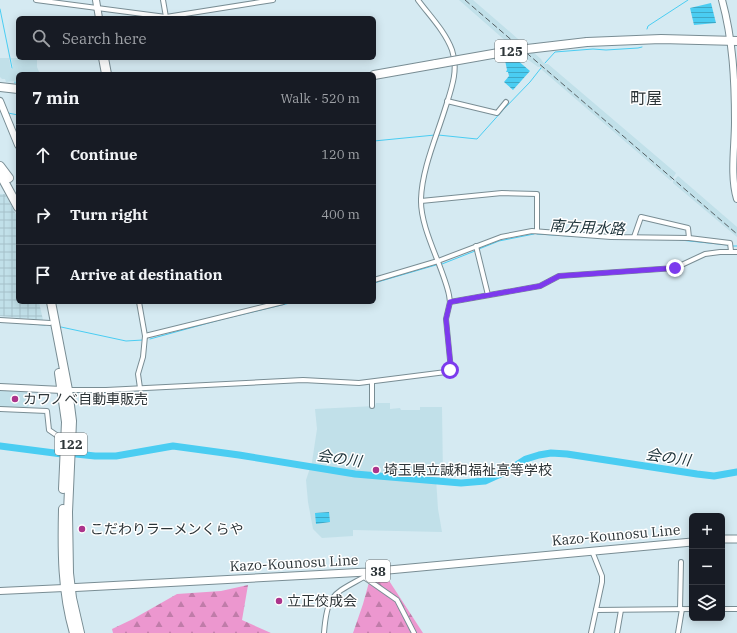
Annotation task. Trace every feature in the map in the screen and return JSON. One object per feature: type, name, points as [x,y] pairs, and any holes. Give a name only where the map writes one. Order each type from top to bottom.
[{"type":"highway","name":"125","points":[[376,75],[510,51],[587,42],[668,39],[734,41]]},
{"type":"highway","points":[[0,87],[16,89]]},
{"type":"highway","points":[[0,166],[6,173],[16,192]]},
{"type":"highway","points":[[0,174],[16,203]]},
{"type":"highway","name":"122","points":[[46,304],[72,421],[68,512],[68,588],[80,633]]},
{"type":"highway","name":"122","points":[[51,304],[65,390],[66,422],[62,551],[74,633]]},
{"type":"main road","points":[[725,539],[737,539]]},
{"type":"main road","name":"Kazo-Kounosu Line","points":[[68,588],[365,574],[689,542]]},
{"type":"street","points":[[36,0],[159,16]]},
{"type":"street","points":[[96,0],[99,16]]},
{"type":"street","points":[[162,0],[166,16]]},
{"type":"street","points":[[172,16],[273,0]]},
{"type":"street","points":[[0,387],[65,390],[303,380],[359,384],[446,372],[451,370],[446,319],[450,302],[448,290],[424,220],[421,201],[423,179],[447,101],[455,66],[453,52],[445,36],[418,0]]},
{"type":"street","points":[[722,0],[734,41],[737,199]]},
{"type":"street","points":[[101,60],[104,72]]},
{"type":"street","points":[[105,60],[108,72]]},
{"type":"street","points":[[0,101],[16,141]]},
{"type":"street","points":[[447,101],[497,113],[506,102]]},
{"type":"street","points":[[421,201],[502,192],[537,194],[537,231]]},
{"type":"street","points":[[634,237],[640,217],[688,228],[689,238]]},
{"type":"street","points":[[376,279],[438,261],[501,237],[537,231],[611,237],[689,238],[730,243],[730,251]]},
{"type":"street","points":[[476,246],[488,295]]},
{"type":"street","points":[[450,302],[540,286],[559,276],[675,268],[705,254],[730,251],[737,252]]},
{"type":"street","points":[[140,304],[145,336],[143,357],[138,374],[140,388]]},
{"type":"street","points":[[145,336],[275,304]]},
{"type":"street","points":[[0,320],[50,323]]},
{"type":"street","points":[[372,382],[372,406]]},
{"type":"street","points":[[0,409],[47,412],[49,430],[65,441]]},
{"type":"street","points":[[590,633],[602,582],[602,576],[592,551]]},
{"type":"street","points":[[678,633],[681,609],[681,562]]},
{"type":"street","points":[[324,633],[328,605],[333,595],[365,574],[397,600],[414,633]]},
{"type":"street","points":[[0,588],[10,591]]},
{"type":"street","points":[[0,591],[68,588]]},
{"type":"street","points":[[725,609],[737,608]]},
{"type":"street","points":[[596,610],[689,609]]},
{"type":"street","points":[[617,633],[621,610]]},
{"type":"shaded area","points":[[459,0],[473,0],[545,64],[548,64],[676,173],[671,181],[540,67],[523,56]]},
{"type":"shaded area","points":[[0,58],[9,58],[11,69],[13,68],[11,58],[16,58],[16,60],[37,60],[37,67],[39,72],[16,72],[16,81],[6,82],[5,79],[0,77]]},
{"type":"shaded area","points":[[678,176],[737,227],[737,237],[673,183]]},
{"type":"shaded area","points":[[0,194],[5,194],[16,214],[16,304],[39,304],[43,320],[0,316]]},
{"type":"shaded area","name":"カワノベ自動車販売","points":[[0,390],[30,392],[28,409],[0,407]]},
{"type":"shaded area","name":"埼玉県立誠和福祉高等学校","points":[[376,403],[390,403],[390,409],[400,408],[401,410],[420,410],[420,407],[442,407],[443,478],[436,478],[438,509],[442,532],[353,530],[353,536],[322,538],[313,529],[306,480],[312,462],[317,429],[315,409],[375,406]]},
{"type":"green space","points":[[371,575],[386,576],[423,633],[353,633]]},
{"type":"green space","points":[[248,585],[242,620],[271,633],[113,633],[112,629],[177,594],[221,591]]},
{"type":"water","points":[[711,3],[716,23],[694,25],[690,8]]},
{"type":"water","points":[[516,59],[530,71],[513,90],[504,82],[509,76],[508,72],[506,72],[505,60]]},
{"type":"water","points":[[329,512],[330,522],[316,524],[315,513]]},
{"type":"waterway","points":[[647,29],[648,26],[688,0]]},
{"type":"waterway","points":[[0,9],[12,68]]},
{"type":"waterway","points":[[545,63],[555,52],[642,47]]},
{"type":"waterway","points":[[438,135],[477,139],[530,82],[541,68]]},
{"type":"waterway","points":[[8,113],[16,115]]},
{"type":"waterway","points":[[376,141],[435,135]]},
{"type":"waterway","name":"南方用水路","points":[[479,249],[499,241],[534,234]]},
{"type":"waterway","name":"南方用水路","points":[[537,234],[618,239]]},
{"type":"waterway","name":"南方用水路","points":[[680,240],[728,245]]},
{"type":"waterway","name":"南方用水路","points":[[732,246],[737,246]]},
{"type":"waterway","name":"南方用水路","points":[[442,264],[475,251]]},
{"type":"waterway","name":"南方用水路","points":[[376,282],[436,265]]},
{"type":"waterway","name":"南方用水路","points":[[150,339],[286,304]]},
{"type":"waterway","name":"南方用水路","points":[[30,324],[45,325]]},
{"type":"waterway","name":"南方用水路","points":[[61,327],[126,341],[143,340]]},
{"type":"waterway","name":"会の川","points":[[0,446],[62,454]]},
{"type":"waterway","name":"会の川","points":[[76,454],[116,456],[173,446],[355,474],[461,483],[485,481],[507,471],[526,459],[551,453],[567,454],[714,476],[737,472]]},
{"type":"railway","points":[[465,0],[737,234]]},
{"type":"place","name":"カワノベ自動車販売","points":[[15,399]]},
{"type":"place","name":"埼玉県立誠和福祉高等学校","points":[[376,470]]},
{"type":"place","name":"こだわりラーメンくらや","points":[[82,529]]},
{"type":"place","name":"立正佼成会","points":[[279,601]]},
{"type":"district","name":"町屋","points":[[646,98]]},
{"type":"route","points":[[450,370],[446,319],[450,302],[540,286],[559,276],[675,268]]}]
